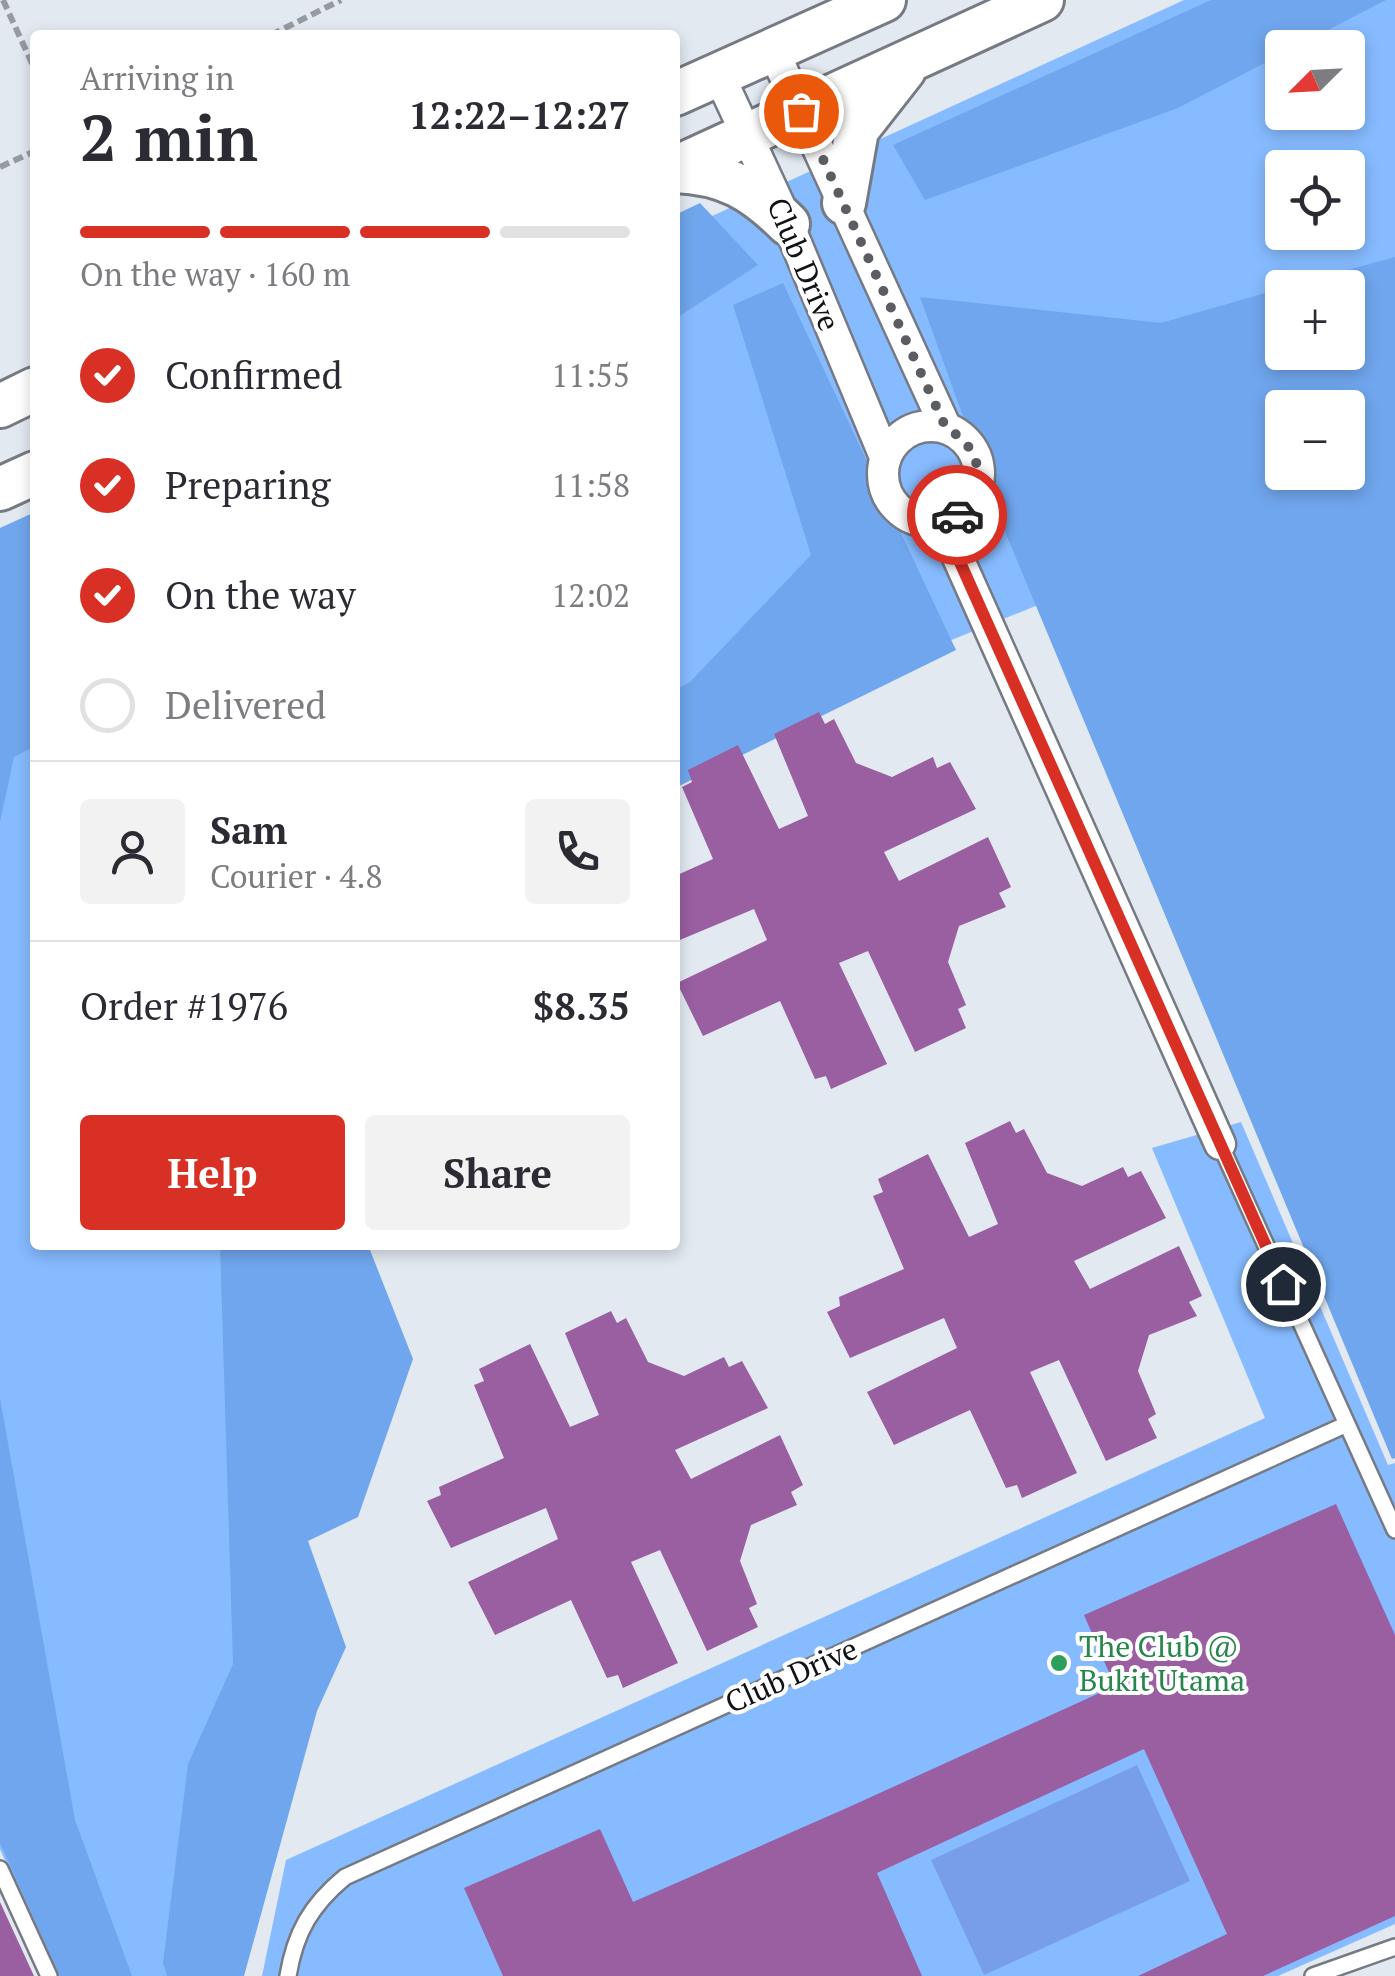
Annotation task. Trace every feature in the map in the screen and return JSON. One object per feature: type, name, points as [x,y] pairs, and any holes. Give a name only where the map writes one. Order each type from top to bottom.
[{"type":"street","points":[[680,92],[884,0]]},
{"type":"street","points":[[680,168],[914,58],[982,12],[1042,0]]},
{"type":"street","name":"Club Drive","points":[[773,50],[946,428]]},
{"type":"street","points":[[844,203],[856,130],[914,58]]},
{"type":"street","name":"Club Drive","points":[[718,73],[788,224],[885,457]]},
{"type":"street","points":[[680,170],[710,172],[736,182],[788,224]]},
{"type":"street","points":[[0,406],[30,392]]},
{"type":"street","points":[[916,428],[946,428],[970,447],[979,477],[968,506],[942,522],[912,520],[890,500],[884,487],[885,457],[892,444],[916,428]]},
{"type":"street","points":[[0,490],[30,475]]},
{"type":"street","points":[[942,522],[1220,1144]]},
{"type":"lane","points":[[1220,1144],[1395,1530]]},
{"type":"lane","name":"Club Drive","points":[[288,1976],[301,1926],[322,1897],[345,1877],[1346,1425]]},
{"type":"lane","points":[[0,1869],[49,1976]]},
{"type":"lane","points":[[1313,1976],[1395,1948]]},
{"type":"path","points":[[4,0],[30,59]]},
{"type":"path","points":[[281,30],[341,0]]},
{"type":"path","points":[[0,166],[30,153]]},
{"type":"shaded area","points":[[1184,0],[1395,0],[1395,1433],[1038,605],[680,750],[680,231]]},
{"type":"shaded area","points":[[1211,0],[1386,0],[1328,30],[1265,30],[1265,63],[1178,108],[925,200],[893,145]]},
{"type":"shaded area","points":[[700,203],[758,265],[680,316],[680,213]]},
{"type":"shaded area","points":[[1395,257],[1392,1459],[1001,522],[920,297],[1161,323],[1265,293],[1265,370],[1365,370],[1365,270],[1348,270]]},
{"type":"shaded area","points":[[783,283],[956,650],[680,786],[680,687],[690,682],[811,555],[733,305]]},
{"type":"shaded area","points":[[30,514],[30,749],[14,757],[0,822],[0,528]]},
{"type":"shaded area","points":[[30,529],[30,1250],[291,1250],[220,1976],[56,1976],[0,1849],[0,543]]},
{"type":"shaded area","name":"The Club @ Bukit Utama","points":[[1241,1122],[1388,1465],[1395,1463],[1395,1924],[1278,1976],[262,1976],[286,1860],[1265,1418],[1152,1148]]},
{"type":"shaded area","points":[[220,1250],[370,1250],[413,1359],[358,1517],[308,1541],[346,1647],[317,1711],[244,1976],[167,1976],[163,1963],[188,1764],[233,1664]]},
{"type":"shaded area","points":[[0,1398],[75,1820],[132,1976],[60,1976],[0,1843]]},
{"type":"shaded area","points":[[1137,1765],[1190,1881],[984,1975],[931,1860]]},
{"type":"building","points":[[819,712],[825,724],[834,719],[856,763],[892,777],[933,757],[937,768],[950,762],[976,809],[884,852],[899,881],[988,837],[1011,887],[999,893],[1006,907],[959,926],[948,962],[966,1005],[958,1009],[966,1028],[915,1052],[868,951],[839,963],[887,1064],[831,1089],[826,1076],[815,1079],[780,1001],[703,1036],[680,989],[680,982],[767,940],[754,909],[680,940],[680,874],[713,859],[682,787],[692,782],[688,770],[738,745],[779,829],[808,816],[774,734]]},
{"type":"building","points":[[1010,1121],[1016,1133],[1024,1129],[1047,1173],[1082,1186],[1123,1167],[1128,1177],[1141,1171],[1166,1218],[1074,1261],[1090,1289],[1179,1246],[1202,1296],[1189,1302],[1197,1316],[1149,1335],[1138,1371],[1156,1414],[1148,1419],[1157,1438],[1106,1461],[1059,1360],[1030,1372],[1077,1473],[1022,1498],[1017,1485],[1006,1488],[970,1410],[894,1445],[867,1392],[957,1348],[944,1318],[850,1358],[827,1312],[840,1306],[839,1297],[904,1269],[873,1196],[883,1192],[878,1179],[928,1154],[969,1237],[998,1224],[965,1143]]},
{"type":"building","points":[[611,1311],[617,1323],[626,1318],[648,1362],[684,1376],[724,1357],[729,1367],[742,1361],[768,1408],[675,1450],[691,1479],[780,1435],[803,1485],[791,1492],[797,1505],[751,1525],[740,1561],[757,1604],[749,1608],[758,1627],[707,1651],[660,1550],[631,1562],[678,1663],[623,1688],[618,1675],[607,1678],[571,1600],[495,1635],[468,1582],[558,1539],[546,1508],[451,1548],[427,1501],[441,1495],[439,1487],[504,1458],[474,1385],[484,1381],[479,1369],[530,1344],[570,1427],[599,1415],[565,1333]]},
{"type":"building","points":[[1336,1504],[1395,1635],[1395,1916],[1263,1976],[1138,1976],[1227,1934],[1144,1749],[877,1873],[922,1976],[503,1976],[464,1888],[600,1829],[633,1902],[849,1807],[1115,1686],[1084,1615]]},
{"type":"building","points":[[0,1902],[34,1976],[0,1976]]},
{"type":"way so far","points":[[801,111],[946,428],[960,436],[977,461],[976,492],[957,515]]},
{"type":"place","name":"The Club @ Bukit Utama","points":[[1059,1663]]},
{"type":"route","points":[[957,515],[942,522],[1283,1284]]}]
